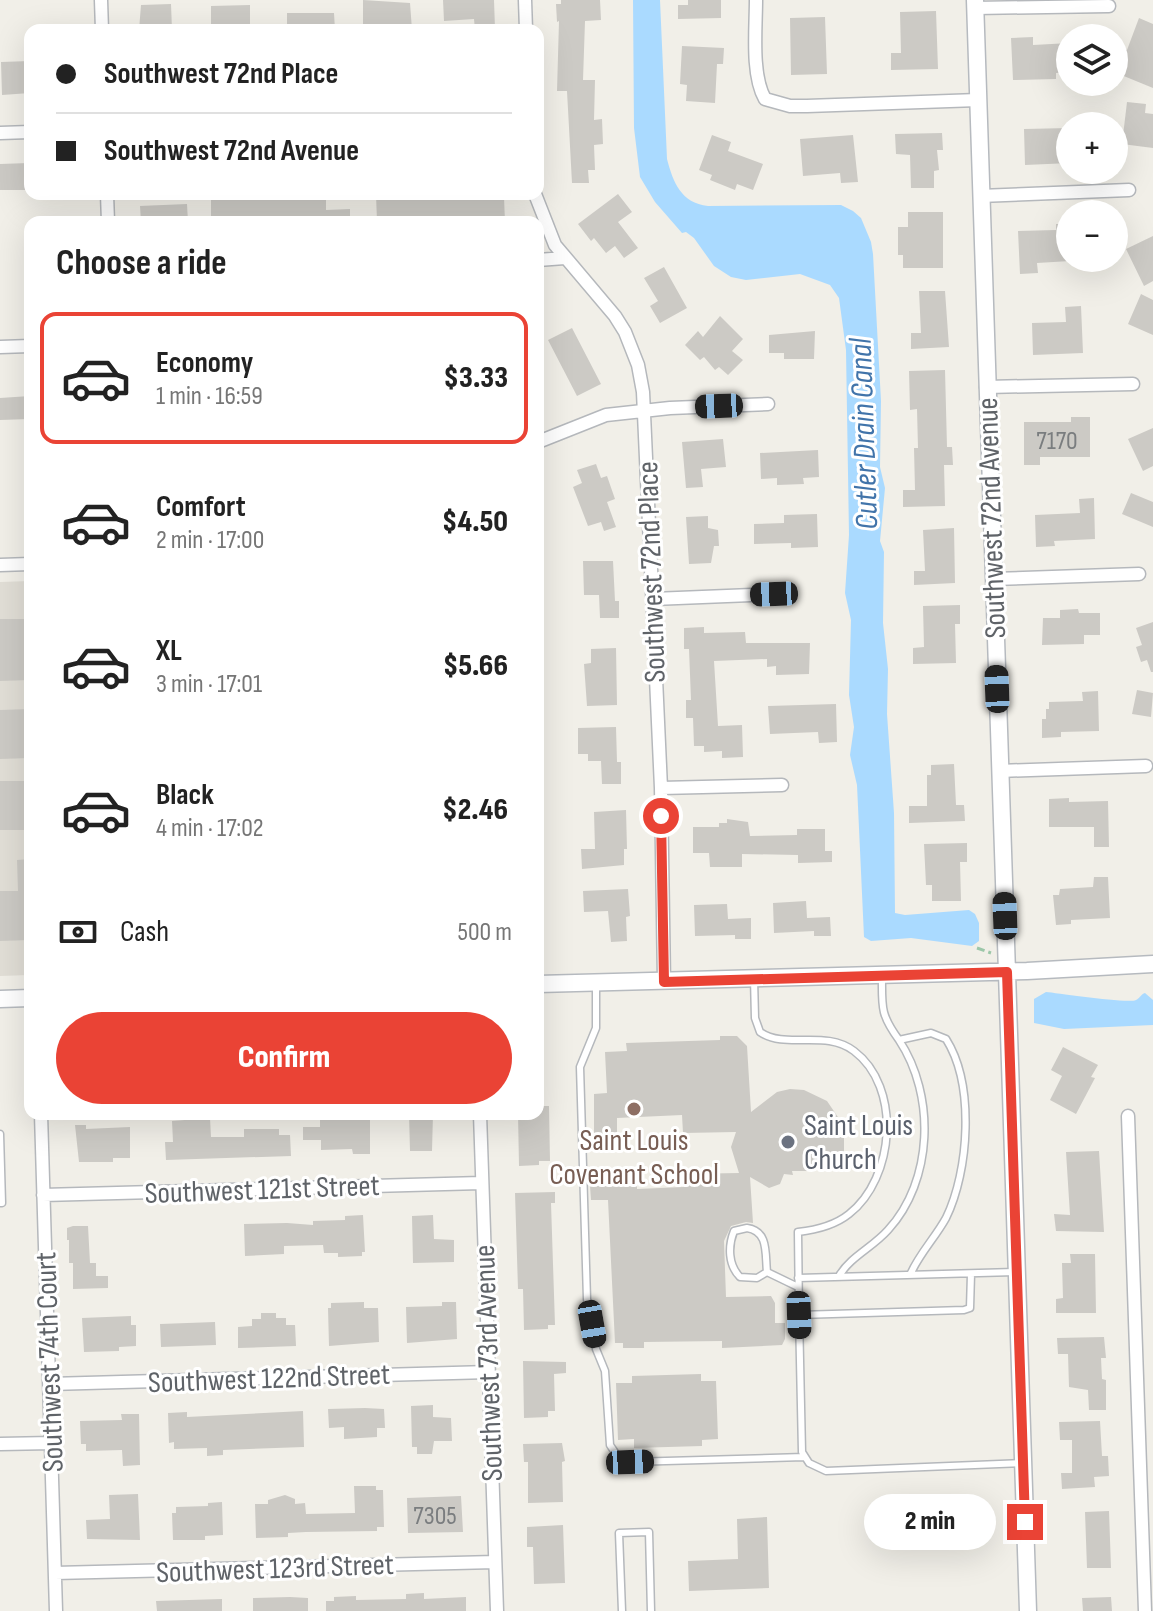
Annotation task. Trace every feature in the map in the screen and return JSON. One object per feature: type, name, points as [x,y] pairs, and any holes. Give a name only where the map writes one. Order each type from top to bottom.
[{"type":"street","points":[[101,0],[102,24]]},
{"type":"street","points":[[525,0],[526,24]]},
{"type":"street","points":[[756,0],[758,77],[765,99],[790,106],[978,100]]},
{"type":"street","points":[[975,4],[1109,6]]},
{"type":"street","name":"Southwest 72nd Avenue","points":[[975,4],[1028,1611]]},
{"type":"street","points":[[0,133],[24,132]]},
{"type":"street","points":[[980,196],[1129,190]]},
{"type":"street","name":"Southwest 72nd Place","points":[[544,219],[565,258],[615,316],[638,365],[644,410],[661,788],[664,982]]},
{"type":"street","points":[[544,260],[565,258]]},
{"type":"street","points":[[0,347],[24,346]]},
{"type":"street","points":[[986,387],[1133,384]]},
{"type":"street","points":[[544,440],[606,415],[644,410],[768,404]]},
{"type":"street","points":[[0,565],[24,564]]},
{"type":"street","points":[[993,579],[1139,574]]},
{"type":"street","points":[[653,599],[774,594]]},
{"type":"street","points":[[999,771],[1146,766]]},
{"type":"street","points":[[661,788],[782,785]]},
{"type":"street","points":[[544,984],[1007,972],[1153,964]]},
{"type":"street","points":[[0,999],[24,998]]},
{"type":"street","points":[[1128,1116],[1145,1611]]},
{"type":"street","name":"Southwest 74th Court","points":[[41,1120],[56,1611]]},
{"type":"street","name":"Southwest 73rd Avenue","points":[[480,1120],[497,1611]]},
{"type":"street","name":"Southwest 121st Street","points":[[43,1195],[481,1183]]},
{"type":"street","name":"Southwest 122nd Street","points":[[50,1384],[489,1372]]},
{"type":"street","points":[[0,1444],[52,1443]]},
{"type":"street","name":"Southwest 123rd Street","points":[[55,1573],[495,1562]]},
{"type":"lane","points":[[839,1276],[847,1262],[887,1231],[901,1215],[917,1184],[923,1141],[921,1092],[913,1063],[883,1015],[882,975]]},
{"type":"lane","points":[[754,978],[755,1018],[760,1032],[773,1039],[820,1039],[847,1046],[866,1062],[875,1076],[885,1106],[884,1148],[876,1179],[858,1206],[840,1220],[798,1232],[804,1457],[826,1471],[1023,1463]]},
{"type":"lane","points":[[596,983],[596,1028],[580,1067],[587,1299],[596,1349],[605,1371],[610,1445],[618,1457],[630,1462],[804,1457]]},
{"type":"lane","points":[[899,1040],[931,1033],[946,1039],[958,1063],[963,1104],[964,1150],[957,1191],[940,1228],[916,1261],[910,1275]]},
{"type":"lane","points":[[0,1134],[0,1203]]},
{"type":"lane","points":[[747,1228],[762,1233],[767,1272],[749,1279],[735,1272],[730,1245],[734,1231],[747,1228]]},
{"type":"lane","points":[[767,1272],[798,1287]]},
{"type":"lane","points":[[798,1278],[1018,1272]]},
{"type":"lane","points":[[799,1315],[964,1310],[970,1308],[972,1303],[971,1274]]},
{"type":"lane","points":[[622,1611],[619,1533],[649,1532],[651,1611]]},
{"type":"path","points":[[977,948],[991,953]]},
{"type":"shaded area","points":[[24,581],[24,975],[0,976],[0,582]]},
{"type":"water","name":"Cutler Drain Canal","points":[[633,0],[660,0],[667,159],[675,183],[685,196],[708,206],[841,205],[861,218],[871,242],[881,401],[880,467],[885,488],[880,541],[884,552],[883,623],[894,813],[895,913],[905,915],[969,910],[979,923],[979,941],[972,946],[911,938],[871,941],[864,937],[857,785],[850,755],[854,727],[849,695],[851,620],[845,593],[849,535],[846,350],[839,298],[830,285],[800,274],[746,280],[731,277],[714,266],[694,238],[686,232],[682,233],[655,202],[640,177],[634,128]]},
{"type":"water","points":[[1046,992],[1130,1001],[1145,993],[1153,1000],[1153,1025],[1064,1029],[1034,1023],[1034,999]]},
{"type":"building","points":[[363,0],[410,3],[412,24],[363,24]]},
{"type":"building","points":[[443,0],[494,0],[495,24],[474,24],[474,19],[444,21]]},
{"type":"building","points":[[561,0],[600,0],[601,20],[585,21],[583,80],[595,80],[594,120],[602,119],[603,144],[594,145],[595,170],[588,170],[589,183],[572,183],[567,91],[557,91],[559,21],[556,4],[561,4]]},
{"type":"building","points":[[688,0],[721,0],[721,18],[678,19],[678,5],[688,5]]},
{"type":"building","points":[[171,4],[172,24],[139,24],[141,5]]},
{"type":"building","points":[[250,5],[250,24],[211,24],[211,6]]},
{"type":"building","points":[[936,11],[938,69],[891,70],[891,53],[901,53],[900,12]]},
{"type":"building","points":[[287,13],[334,13],[335,24],[287,24]]},
{"type":"building","points":[[825,17],[827,74],[791,75],[790,18]]},
{"type":"building","points":[[1139,18],[1153,24],[1153,88],[1128,78],[1128,47]]},
{"type":"building","points":[[1033,37],[1033,45],[1056,44],[1056,79],[1013,80],[1011,38]]},
{"type":"building","points":[[682,46],[724,48],[723,64],[717,64],[715,103],[686,101],[687,85],[680,84]]},
{"type":"building","points":[[24,61],[24,93],[2,95],[1,62]]},
{"type":"building","points":[[1127,102],[1146,104],[1145,113],[1153,114],[1153,148],[1128,145]]},
{"type":"building","points":[[1056,128],[1056,164],[1025,165],[1024,129]]},
{"type":"building","points":[[942,133],[943,150],[937,150],[939,170],[934,171],[934,188],[911,188],[910,155],[896,154],[895,134]]},
{"type":"building","points":[[712,135],[731,142],[728,151],[763,164],[753,190],[737,184],[735,190],[710,180],[712,175],[699,170]]},
{"type":"building","points":[[853,135],[858,182],[841,183],[840,173],[803,176],[800,139]]},
{"type":"building","points":[[24,163],[24,190],[0,190],[0,164]]},
{"type":"building","points":[[618,194],[632,212],[618,222],[638,248],[624,258],[615,246],[606,253],[594,238],[591,241],[578,224]]},
{"type":"building","points":[[211,200],[326,200],[326,210],[350,209],[350,216],[211,216]]},
{"type":"building","points":[[376,200],[504,200],[505,216],[377,216]]},
{"type":"building","points":[[187,204],[188,216],[141,216],[140,206]]},
{"type":"building","points":[[908,212],[943,212],[943,268],[903,268],[903,255],[898,255],[898,227],[908,227]]},
{"type":"building","points":[[1056,230],[1056,262],[1037,263],[1038,273],[1020,274],[1018,231]]},
{"type":"building","points":[[1153,236],[1153,281],[1144,286],[1128,248]]},
{"type":"building","points":[[664,267],[687,308],[660,323],[650,306],[658,301],[644,278]]},
{"type":"building","points":[[919,291],[945,291],[949,347],[911,349],[911,333],[921,333]]},
{"type":"building","points":[[1141,294],[1153,300],[1153,335],[1128,324]]},
{"type":"building","points":[[1081,306],[1083,353],[1033,355],[1032,323],[1066,322],[1065,307]]},
{"type":"building","points":[[720,316],[743,339],[732,351],[743,360],[728,375],[719,367],[715,370],[704,357],[700,360],[685,345],[698,331],[703,337]]},
{"type":"building","points":[[572,328],[601,384],[577,396],[548,340]]},
{"type":"building","points":[[815,331],[814,359],[784,359],[784,353],[769,353],[769,335]]},
{"type":"building","points":[[945,370],[947,447],[952,447],[953,465],[944,465],[945,506],[903,507],[903,490],[915,490],[914,448],[918,448],[917,409],[910,410],[909,371]]},
{"type":"building","points":[[24,396],[24,419],[0,420],[0,398]]},
{"type":"building","points":[[1071,417],[1090,417],[1090,457],[1040,457],[1040,465],[1024,465],[1024,422],[1071,422]]},
{"type":"building","points":[[1153,428],[1153,466],[1143,471],[1128,439]]},
{"type":"building","points":[[723,439],[726,467],[701,469],[703,487],[686,488],[682,442]]},
{"type":"building","points":[[818,450],[819,477],[803,478],[804,484],[777,485],[777,478],[761,479],[760,453]]},
{"type":"building","points":[[596,464],[601,478],[607,476],[615,499],[607,502],[616,527],[604,531],[601,522],[588,526],[573,487],[582,483],[577,470]]},
{"type":"building","points":[[1131,493],[1153,502],[1153,527],[1122,514]]},
{"type":"building","points":[[1094,498],[1095,539],[1054,541],[1055,546],[1036,547],[1035,515],[1080,513],[1079,499]]},
{"type":"building","points":[[817,514],[818,547],[791,548],[791,543],[754,544],[754,524],[784,523],[784,515]]},
{"type":"building","points":[[708,516],[708,528],[718,530],[719,546],[714,546],[711,563],[689,564],[686,517]]},
{"type":"building","points":[[954,528],[955,583],[914,585],[914,571],[925,571],[923,530]]},
{"type":"building","points":[[583,561],[613,561],[619,618],[600,618],[599,595],[584,595]]},
{"type":"building","points":[[960,605],[960,624],[955,624],[956,663],[913,664],[913,648],[924,647],[923,606]]},
{"type":"building","points":[[1078,609],[1079,613],[1100,613],[1100,635],[1084,635],[1084,644],[1042,645],[1043,618],[1060,618],[1060,610]]},
{"type":"building","points":[[0,619],[24,619],[24,680],[0,681]]},
{"type":"building","points":[[1153,622],[1151,672],[1147,660],[1141,662],[1136,647],[1142,645],[1136,628]]},
{"type":"building","points":[[704,627],[704,633],[745,632],[746,643],[810,643],[809,674],[776,675],[776,666],[767,667],[767,659],[714,661],[718,726],[742,725],[743,757],[722,758],[722,751],[704,752],[704,746],[694,746],[693,718],[686,718],[686,700],[691,700],[689,649],[684,649],[684,628]]},
{"type":"building","points":[[616,648],[617,705],[587,706],[584,664],[591,663],[591,649]]},
{"type":"building","points":[[1137,690],[1153,693],[1151,717],[1132,714]]},
{"type":"building","points":[[1098,691],[1099,731],[1061,732],[1061,737],[1042,738],[1042,719],[1046,719],[1049,702],[1083,701],[1082,692]]},
{"type":"building","points":[[836,704],[837,742],[819,743],[818,732],[770,734],[768,706]]},
{"type":"building","points":[[24,709],[24,758],[0,759],[0,710]]},
{"type":"building","points":[[616,727],[621,784],[602,784],[601,761],[588,761],[588,754],[578,754],[578,728]]},
{"type":"building","points":[[954,764],[956,805],[964,805],[965,821],[909,823],[909,806],[927,806],[927,775],[931,775],[931,765]]},
{"type":"building","points":[[0,781],[24,781],[24,830],[0,830]]},
{"type":"building","points":[[1069,798],[1069,802],[1108,801],[1109,847],[1094,847],[1094,827],[1049,827],[1049,799]]},
{"type":"building","points":[[626,810],[627,849],[624,849],[624,865],[582,869],[581,849],[595,849],[594,812]]},
{"type":"building","points":[[727,819],[748,822],[750,836],[797,835],[797,829],[825,829],[825,851],[832,851],[832,862],[798,863],[798,855],[742,854],[742,867],[710,867],[709,853],[693,853],[693,827],[719,827],[719,823],[727,823]]},
{"type":"building","points":[[967,843],[967,862],[960,862],[961,901],[932,901],[932,885],[926,885],[924,844]]},
{"type":"building","points":[[24,859],[24,940],[0,941],[0,891],[18,891],[17,860]]},
{"type":"building","points":[[1094,877],[1108,877],[1110,918],[1071,920],[1071,924],[1056,925],[1053,895],[1059,895],[1060,889],[1093,887]]},
{"type":"building","points":[[628,889],[630,916],[626,917],[627,941],[611,942],[608,911],[584,912],[583,891]]},
{"type":"building","points":[[806,901],[807,918],[830,917],[831,936],[814,936],[814,931],[774,933],[773,903]]},
{"type":"building","points":[[727,904],[728,919],[751,918],[751,939],[735,939],[735,935],[695,936],[694,905]]},
{"type":"building","points":[[720,1036],[737,1036],[747,1046],[751,1112],[777,1092],[790,1089],[804,1090],[827,1101],[844,1126],[844,1162],[834,1163],[835,1166],[807,1166],[807,1171],[792,1171],[793,1175],[784,1174],[780,1184],[769,1188],[750,1177],[753,1223],[731,1226],[724,1241],[726,1297],[771,1296],[775,1303],[775,1323],[785,1323],[782,1345],[722,1348],[722,1341],[644,1342],[644,1348],[623,1348],[623,1343],[615,1343],[608,1200],[591,1200],[590,1186],[637,1184],[637,1189],[683,1187],[684,1174],[739,1173],[731,1147],[736,1132],[683,1133],[682,1115],[617,1118],[617,1134],[594,1135],[594,1094],[607,1093],[605,1052],[627,1051],[626,1043],[720,1040]]},
{"type":"building","points":[[1063,1047],[1098,1065],[1091,1077],[1095,1078],[1076,1114],[1050,1100],[1062,1076],[1051,1070]]},
{"type":"building","points":[[544,1106],[549,1106],[550,1161],[519,1166],[518,1120],[544,1120]]},
{"type":"building","points":[[210,1120],[211,1137],[244,1137],[244,1129],[279,1129],[279,1135],[290,1135],[291,1156],[166,1160],[165,1142],[173,1142],[172,1121]]},
{"type":"building","points":[[320,1120],[370,1120],[370,1154],[353,1154],[352,1149],[321,1150],[321,1140],[303,1140],[303,1127],[320,1127]]},
{"type":"building","points":[[409,1120],[433,1120],[432,1151],[410,1151]]},
{"type":"building","points":[[75,1125],[86,1125],[86,1129],[130,1127],[130,1158],[113,1158],[113,1162],[79,1162]]},
{"type":"building","points":[[1099,1151],[1104,1232],[1056,1231],[1054,1214],[1070,1215],[1066,1152]]},
{"type":"building","points":[[555,1192],[555,1203],[551,1203],[555,1325],[548,1325],[548,1329],[524,1330],[523,1289],[518,1289],[515,1193]]},
{"type":"building","points":[[363,1215],[365,1252],[362,1256],[338,1257],[338,1253],[324,1253],[323,1245],[284,1246],[284,1254],[245,1256],[244,1224],[313,1225],[313,1221],[345,1220],[345,1216]]},
{"type":"building","points":[[433,1215],[434,1239],[454,1240],[454,1262],[413,1263],[412,1216]]},
{"type":"building","points":[[88,1226],[90,1263],[96,1263],[96,1276],[108,1276],[108,1288],[73,1289],[73,1263],[69,1263],[67,1228]]},
{"type":"building","points":[[1070,1254],[1095,1254],[1096,1313],[1056,1313],[1056,1299],[1063,1298],[1062,1263],[1071,1263]]},
{"type":"building","points":[[364,1302],[364,1308],[378,1308],[379,1342],[329,1346],[328,1308],[331,1308],[331,1303]]},
{"type":"building","points":[[442,1302],[456,1302],[457,1339],[407,1343],[406,1307],[442,1306]]},
{"type":"building","points":[[261,1313],[276,1313],[276,1318],[286,1318],[286,1325],[295,1325],[296,1346],[238,1348],[238,1327],[252,1326],[252,1319],[261,1319]]},
{"type":"building","points":[[131,1316],[131,1325],[136,1325],[136,1346],[119,1347],[119,1351],[84,1352],[82,1318]]},
{"type":"building","points":[[215,1322],[216,1345],[161,1347],[160,1324]]},
{"type":"building","points":[[1104,1337],[1106,1358],[1101,1358],[1102,1379],[1106,1380],[1106,1410],[1089,1410],[1088,1390],[1069,1387],[1068,1354],[1058,1354],[1057,1338]]},
{"type":"building","points":[[523,1361],[566,1362],[566,1373],[554,1374],[555,1411],[548,1411],[548,1417],[524,1418]]},
{"type":"building","points":[[701,1374],[701,1381],[716,1381],[718,1439],[702,1440],[702,1446],[634,1448],[634,1439],[618,1440],[616,1383],[632,1383],[632,1376]]},
{"type":"building","points":[[433,1405],[433,1417],[451,1418],[452,1441],[434,1441],[432,1454],[417,1454],[417,1447],[412,1447],[411,1406]]},
{"type":"building","points":[[328,1409],[384,1409],[385,1428],[377,1428],[377,1437],[344,1439],[344,1427],[329,1428]]},
{"type":"building","points":[[303,1411],[304,1447],[223,1450],[223,1455],[207,1456],[207,1448],[174,1449],[174,1442],[169,1443],[168,1413],[187,1412],[187,1417]]},
{"type":"building","points":[[121,1414],[139,1414],[140,1465],[123,1466],[122,1450],[86,1451],[86,1444],[81,1444],[80,1421],[122,1420]]},
{"type":"building","points":[[1100,1421],[1102,1456],[1108,1456],[1109,1476],[1094,1477],[1095,1487],[1062,1489],[1061,1473],[1072,1473],[1072,1440],[1060,1440],[1059,1422]]},
{"type":"building","points":[[562,1443],[565,1461],[562,1462],[563,1502],[528,1503],[528,1462],[524,1462],[523,1444]]},
{"type":"building","points":[[354,1486],[376,1486],[376,1490],[383,1490],[384,1527],[377,1527],[377,1531],[288,1533],[288,1537],[256,1538],[255,1504],[268,1504],[268,1500],[285,1495],[295,1499],[295,1504],[305,1503],[306,1514],[355,1513]]},
{"type":"building","points":[[138,1494],[140,1540],[87,1539],[86,1520],[110,1519],[109,1495]]},
{"type":"building","points":[[461,1496],[463,1532],[408,1533],[407,1498]]},
{"type":"building","points":[[222,1502],[223,1535],[205,1536],[205,1540],[173,1540],[172,1513],[176,1513],[176,1507],[208,1506],[208,1503]]},
{"type":"building","points":[[1109,1511],[1111,1568],[1087,1568],[1085,1512]]},
{"type":"building","points":[[767,1517],[769,1588],[689,1591],[688,1561],[738,1559],[737,1519]]},
{"type":"building","points":[[563,1525],[565,1583],[534,1584],[533,1547],[527,1547],[527,1527]]},
{"type":"building","points":[[424,1593],[424,1599],[466,1597],[466,1611],[326,1611],[326,1601],[334,1601],[334,1597],[406,1599],[406,1594]]},
{"type":"building","points":[[1111,1597],[1112,1611],[1083,1611],[1082,1598]]},
{"type":"building","points":[[253,1598],[308,1598],[308,1611],[253,1611]]},
{"type":"building","points":[[222,1599],[222,1611],[157,1611],[156,1601]]},
{"type":"place","name":"Saint Louis Covenant School","points":[[634,1109]]},
{"type":"place","name":"Saint Louis Church","points":[[788,1142]]},
{"type":"route","points":[[661,816],[664,982],[1007,972],[1025,1522]]}]
